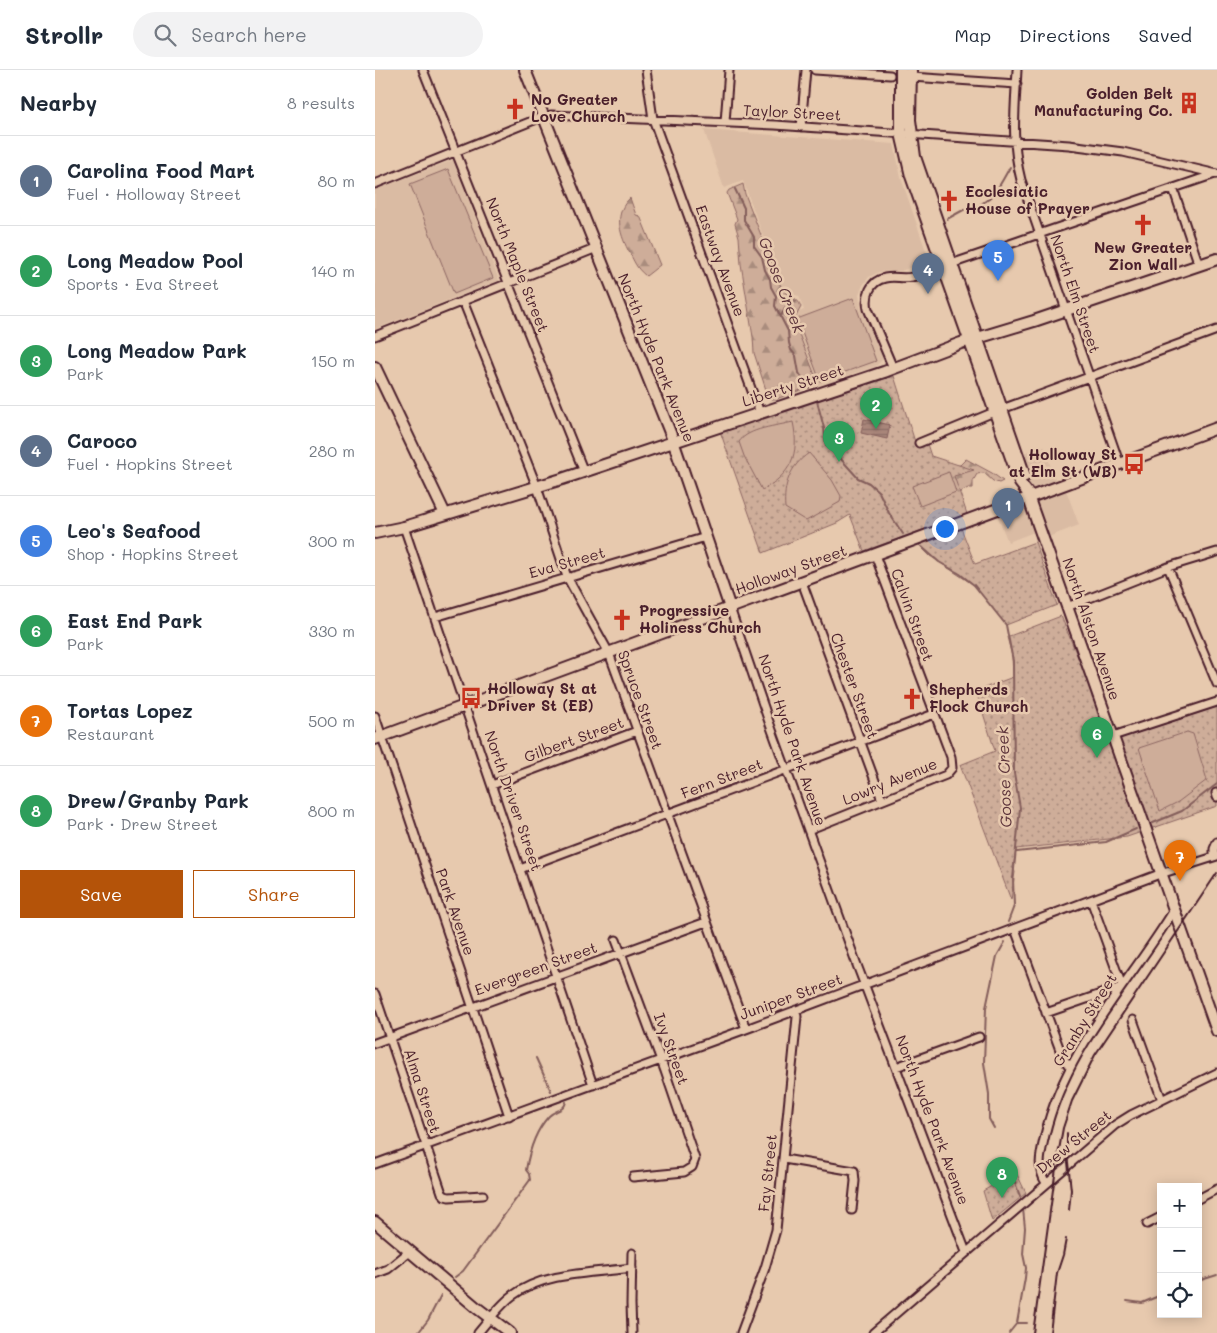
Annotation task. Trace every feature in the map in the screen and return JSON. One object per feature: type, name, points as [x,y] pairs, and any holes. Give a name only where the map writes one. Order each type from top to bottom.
[{"type":"main road","name":"North Hyde Park Avenue","points":[[525,70],[674,442],[730,608]]},
{"type":"main road","name":"North Alston Avenue","points":[[901,70],[911,176],[946,266],[998,411],[1020,483],[1028,495],[1174,910],[1215,1016],[1217,1031]]},
{"type":"main road","name":"North Alston Avenue","points":[[906,134],[911,74]]},
{"type":"main road","name":"Liberty Street","points":[[375,533],[404,527],[584,472],[1217,259]]},
{"type":"main road","points":[[375,367],[445,514]]},
{"type":"main road","name":"Holloway Street","points":[[378,738],[875,555],[1028,495],[1120,465],[1217,428]]},
{"type":"main road","points":[[375,1222],[510,1333]]},
{"type":"street","name":"North Maple Street","points":[[423,70],[584,472]]},
{"type":"street","name":"Eastway Avenue","points":[[646,70],[653,119],[760,413]]},
{"type":"street","points":[[725,122],[729,70]]},
{"type":"street","points":[[801,127],[806,70]]},
{"type":"street","points":[[815,70],[890,75]]},
{"type":"street","name":"North Elm Street","points":[[1017,70],[1015,141],[1021,180],[1120,465]]},
{"type":"street","points":[[911,74],[1017,84]]},
{"type":"street","name":"Taylor Street","points":[[375,184],[544,116],[551,115],[725,122],[1069,145],[1123,152],[1216,174]]},
{"type":"street","points":[[893,368],[867,309],[869,291],[875,283],[884,278],[912,276],[946,266],[1216,174]]},
{"type":"street","points":[[1173,188],[1199,265]]},
{"type":"street","points":[[375,336],[597,248]]},
{"type":"street","name":"Spruce Street","points":[[463,301],[537,487],[567,577],[609,653],[666,814],[746,1029]]},
{"type":"street","points":[[919,443],[998,411],[1217,330]]},
{"type":"street","name":"North Driver Street","points":[[404,527],[593,1085]]},
{"type":"street","name":"Eva Street","points":[[435,617],[706,537]]},
{"type":"street","points":[[1067,607],[1168,567],[1217,552]]},
{"type":"street","name":"Calvin Street","points":[[875,555],[951,757],[952,768]]},
{"type":"street","points":[[1168,567],[1217,684]]},
{"type":"street","name":"Chester Street","points":[[802,582],[882,800]]},
{"type":"street","name":"North Hyde Park Avenue","points":[[730,608],[808,830],[966,1252]]},
{"type":"street","points":[[1113,736],[1217,702]]},
{"type":"street","name":"Fern Street","points":[[520,868],[934,714]]},
{"type":"street","name":"Park Avenue","points":[[375,716],[378,738],[473,1007],[509,1116]]},
{"type":"street","name":"Gilbert Street","points":[[492,785],[637,731]]},
{"type":"street","name":"Lowry Avenue","points":[[808,830],[947,775],[952,768]]},
{"type":"street","points":[[1215,856],[1214,849],[1217,842]]},
{"type":"street","name":"Juniper Street","points":[[375,1164],[746,1029],[1161,874],[1215,856]]},
{"type":"street","points":[[1046,1013],[1122,986],[1091,900]]},
{"type":"street","name":"Granby Street","points":[[1046,1183],[1040,1171],[1041,1155],[1052,1112],[1070,1067],[1174,910]]},
{"type":"street","name":"Evergreen Street","points":[[375,1043],[706,922]]},
{"type":"street","points":[[1015,929],[1063,1058],[1070,1067]]},
{"type":"street","name":"Ivy Street","points":[[616,940],[694,1154],[692,1168],[684,1172],[633,1178]]},
{"type":"street","name":"Alma Street","points":[[375,994],[440,1187],[445,1196],[483,1195]]},
{"type":"street","name":"Fay Street","points":[[741,1333],[771,1251],[777,1217],[784,1159],[797,1017],[796,1010]]},
{"type":"street","points":[[1133,1020],[1162,1100]]},
{"type":"street","points":[[896,1068],[979,1036]]},
{"type":"street","name":"Drew Street","points":[[873,1333],[1115,1125],[1131,1115],[1217,1073]]},
{"type":"street","points":[[784,1159],[854,1171],[855,1181],[852,1210]]},
{"type":"street","points":[[1202,1197],[1217,1189]]},
{"type":"street","points":[[1147,1224],[1157,1219]]},
{"type":"street","points":[[375,1274],[388,1269],[410,1251]]},
{"type":"street","points":[[632,1253],[632,1333]]},
{"type":"street","points":[[478,1333],[511,1296],[537,1282],[557,1277],[632,1268]]},
{"type":"shaded area","points":[[704,130],[894,144],[901,178],[929,260],[901,271],[879,272],[869,277],[863,285],[859,294],[861,309],[883,359],[876,366],[818,385],[793,320],[799,312],[804,310],[799,296],[783,291],[743,181],[724,188]]},
{"type":"shaded area","points":[[453,160],[499,280],[375,329],[375,190]]},
{"type":"shaded area","points":[[864,419],[890,425],[887,439],[861,433]]},
{"type":"shaded area","points":[[1044,446],[1059,491],[1066,490],[1079,525],[1046,538],[1042,529],[1008,542],[997,515],[1034,501],[1017,455]]},
{"type":"green space","points":[[448,169],[493,278],[454,294],[410,184]]},
{"type":"green space","points":[[743,184],[745,194],[782,289],[800,303],[801,307],[795,318],[797,329],[816,378],[816,384],[776,399],[769,399],[754,353],[739,237],[735,224],[737,219],[727,193],[729,190]]},
{"type":"green space","points":[[630,198],[636,215],[640,216],[660,265],[646,276],[635,264],[620,230],[620,216]]},
{"type":"green space","points":[[853,298],[876,361],[820,381],[797,319]]},
{"type":"green space","points":[[894,376],[916,445],[927,444],[931,456],[974,470],[954,476],[967,514],[864,551],[850,515],[837,523],[763,553],[720,431]]},
{"type":"green space","points":[[793,422],[795,444],[791,462],[780,477],[762,490],[744,456],[739,442],[743,437],[756,431]]},
{"type":"green space","points":[[809,453],[832,480],[841,496],[840,502],[806,521],[785,508],[785,492],[793,470],[802,458]]},
{"type":"green space","points":[[966,459],[1003,481],[999,483],[993,481],[984,473],[977,474],[973,481],[973,488],[968,488],[959,493],[950,466],[960,465]]},
{"type":"green space","points":[[949,472],[956,492],[920,506],[912,486]]},
{"type":"green space","points":[[961,528],[975,564],[1035,542],[1057,605],[1006,625],[974,585],[930,556],[918,544]]},
{"type":"green space","points":[[1061,616],[1112,741],[1217,707],[1217,806],[1127,837],[1016,849],[1011,900],[960,765],[995,751],[976,691],[1013,677],[1012,656],[1007,637]]},
{"type":"green space","points":[[1187,732],[1193,734],[1207,780],[1178,802],[1160,811],[1139,748]]},
{"type":"green space","points":[[1016,1172],[1026,1193],[992,1221],[983,1191]]},
{"type":"waterway","points":[[947,219],[967,208],[975,210],[991,197],[1010,167]]},
{"type":"waterway","name":"Goose Creek","points":[[735,189],[744,208],[744,220],[754,237],[754,246],[762,257],[771,287],[776,296],[775,306],[788,331],[789,343],[791,350],[796,356],[799,373],[809,388]]},
{"type":"waterway","points":[[781,316],[786,307],[796,301]]},
{"type":"waterway","name":"Goose Creek","points":[[817,401],[826,445],[858,478],[869,483],[879,492],[889,513],[903,534]]},
{"type":"waterway","name":"Goose Creek","points":[[922,547],[939,562],[960,574],[974,585],[1006,625],[1013,661],[1014,773],[1020,808],[1013,879],[1014,906],[1008,922]]},
{"type":"waterway","points":[[1153,823],[1182,811],[1217,784]]},
{"type":"waterway","points":[[1017,852],[1106,842],[1136,829]]},
{"type":"waterway","name":"Goose Creek","points":[[994,1128],[989,1119],[989,1094],[984,1063],[986,1008],[997,956],[1005,942]]},
{"type":"waterway","points":[[536,1058],[551,1091]]},
{"type":"waterway","points":[[455,1277],[463,1271],[530,1180],[526,1170],[537,1134],[549,1116],[561,1109],[566,1102]]},
{"type":"waterway","name":"Goose Creek","points":[[1008,1164],[1020,1196]]},
{"type":"waterway","name":"Goose Creek","points":[[1009,1333],[1017,1323],[1025,1278],[1023,1209]]},
{"type":"waterway","points":[[1202,1280],[1217,1275]]},
{"type":"waterway","points":[[418,1333],[428,1320],[441,1295]]},
{"type":"waterway","points":[[1127,1301],[1142,1303],[1157,1297]]},
{"type":"waterway","points":[[1017,1323],[1027,1323]]},
{"type":"railway","points":[[1033,1333],[1057,1161],[1063,1128],[1072,1101],[1095,1055],[1217,873]]},
{"type":"railway","points":[[1067,1133],[1071,1190],[1069,1210]]},
{"type":"railway","points":[[1050,1333],[1057,1273],[1066,1239]]},
{"type":"place","name":"Golden Belt Manufacturing Co.","points":[[1189,103]]},
{"type":"place","name":"No Greater Love Church","points":[[515,109]]},
{"type":"place","name":"Ecclesiatic House of Prayer","points":[[949,201]]},
{"type":"place","name":"New Greater Zion Wall","points":[[1143,225]]},
{"type":"place","name":"Leo's Seafood","points":[[998,281]]},
{"type":"place","name":"Caroco","points":[[928,294]]},
{"type":"place","name":"Long Meadow Pool","points":[[876,429]]},
{"type":"place","name":"Long Meadow Park","points":[[839,462]]},
{"type":"place","name":"Holloway St at Elm St (WB)","points":[[1134,464]]},
{"type":"place","name":"Carolina Food Mart","points":[[1008,529]]},
{"type":"place","name":"Progressive Holiness Church","points":[[622,620]]},
{"type":"place","name":"Holloway St at Driver St (EB)","points":[[471,698]]},
{"type":"place","name":"Shepherds Flock Church","points":[[912,699]]},
{"type":"place","name":"East End Park","points":[[1097,758]]},
{"type":"place","name":"Tortas Lopez","points":[[1180,881]]},
{"type":"place","name":"Drew/Granby Park","points":[[1002,1198]]}]
